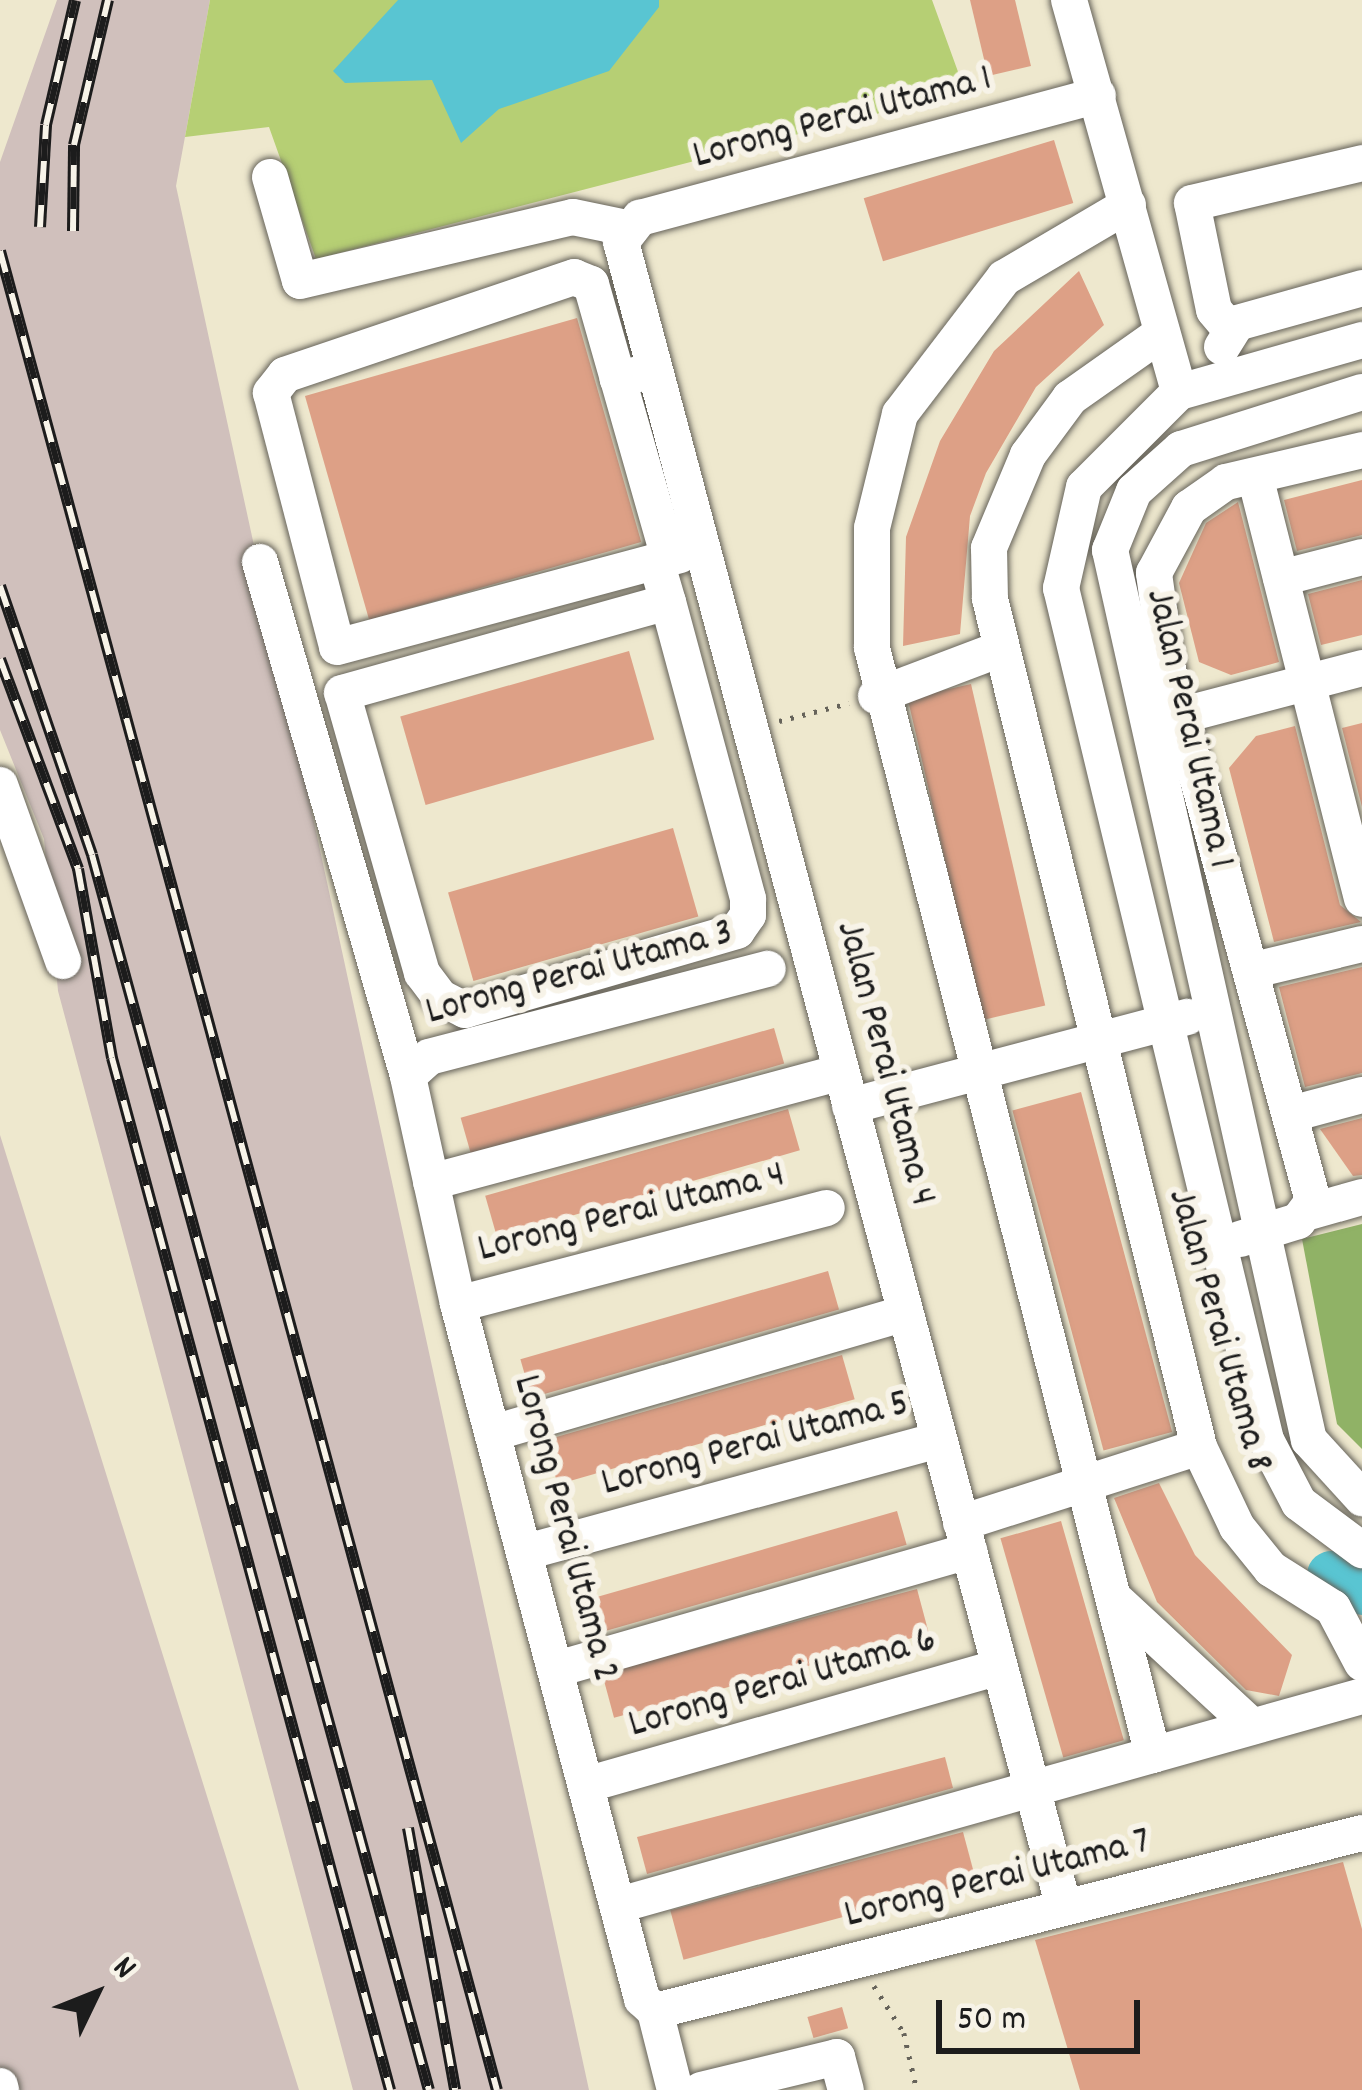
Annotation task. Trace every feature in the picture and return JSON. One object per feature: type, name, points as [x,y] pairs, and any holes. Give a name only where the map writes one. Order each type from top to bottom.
[{"type":"street","points":[[1069,0],[1162,333],[1196,386]]},
{"type":"street","name":"Lorong Perai Utama 1","points":[[626,235],[1098,95]]},
{"type":"street","points":[[1229,328],[1214,310],[1192,203],[1362,163]]},
{"type":"street","points":[[270,177],[300,281],[573,217],[626,235]]},
{"type":"street","points":[[1128,206],[1004,278],[900,414],[872,528],[877,696],[976,1074],[1091,1481],[1153,1755]]},
{"type":"street","name":"Jalan Perai Utama 4","points":[[626,235],[655,370],[675,556],[750,728],[1064,1908]]},
{"type":"street","points":[[668,602],[342,693],[422,973],[440,997],[465,1010],[737,931],[748,915],[668,602],[675,556],[591,284],[574,277],[306,363],[271,393],[337,647],[675,556]]},
{"type":"street","points":[[1362,288],[1229,328],[1196,386],[1084,488],[1060,588],[1219,1244],[1282,1478],[1318,1522],[1362,1550]]},
{"type":"street","points":[[1093,1041],[998,650],[989,548],[1028,455],[1070,398],[1162,333]]},
{"type":"street","points":[[1196,386],[1362,340]]},
{"type":"street","points":[[618,379],[655,370]]},
{"type":"street","name":"Jalan Perai Utama 1","points":[[1362,392],[1181,448],[1134,490],[1110,550],[1208,1012],[1309,1440],[1362,1498]]},
{"type":"street","name":"Jalan Perai Utama 1","points":[[1309,1212],[1291,1114],[1183,715],[1154,573],[1190,508],[1255,476],[1362,450]]},
{"type":"street","points":[[1255,476],[1362,899]]},
{"type":"street","points":[[1281,578],[1362,557]]},
{"type":"street","name":"Lorong Perai Utama 2","points":[[260,562],[411,1070],[458,1304],[589,1784],[642,1999],[655,2011],[675,2090]]},
{"type":"street","points":[[877,696],[998,650]]},
{"type":"street","points":[[1183,715],[1362,668]]},
{"type":"street","points":[[0,785],[63,962]]},
{"type":"street","points":[[1254,970],[1362,944]]},
{"type":"street","name":"Lorong Perai Utama 3","points":[[411,1070],[768,969]]},
{"type":"street","points":[[431,1182],[846,1089],[976,1074],[1208,1012]]},
{"type":"street","name":"Jalan Perai Utama 8","points":[[1093,1041],[1199,1447],[1237,1527],[1271,1569],[1333,1608],[1362,1663]]},
{"type":"street","points":[[1291,1114],[1362,1095]]},
{"type":"street","points":[[1219,1244],[1262,1234],[1309,1212],[1362,1197]]},
{"type":"street","name":"Lorong Perai Utama 4","points":[[458,1304],[827,1208]]},
{"type":"street","points":[[493,1433],[905,1313]]},
{"type":"street","name":"Lorong Perai Utama 5","points":[[526,1552],[939,1440]]},
{"type":"street","points":[[557,1669],[965,1537],[1091,1481],[1199,1447]]},
{"type":"street","points":[[1118,1602],[1252,1726]]},
{"type":"street","name":"Lorong Perai Utama 6","points":[[589,1784],[1000,1667]]},
{"type":"street","points":[[619,1905],[1362,1696]]},
{"type":"street","name":"Lorong Perai Utama 7","points":[[655,2011],[1362,1832]]},
{"type":"street","points":[[701,2090],[837,2057],[846,2090]]},
{"type":"path","points":[[750,728],[877,696]]},
{"type":"path","points":[[852,1962],[904,2032],[917,2090]]},
{"type":"shaded area","points":[[57,0],[210,0],[176,186],[589,2090],[353,2090],[58,991],[44,839],[0,730],[0,162]]},
{"type":"shaded area","points":[[0,1135],[299,2090],[0,2090]]},
{"type":"green space","points":[[210,0],[932,0],[965,91],[316,259],[269,127],[185,137]]},
{"type":"green space","points":[[1362,1224],[1362,1449],[1337,1424],[1302,1239]]},
{"type":"water","points":[[398,0],[659,0],[659,7],[609,71],[499,109],[461,143],[432,80],[345,83],[333,71]]},
{"type":"building","points":[[970,0],[1015,0],[1031,66],[988,76]]},
{"type":"building","points":[[1054,140],[1073,203],[883,261],[864,198]]},
{"type":"building","points":[[1079,271],[1104,325],[1036,387],[986,473],[970,516],[960,634],[903,646],[906,537],[940,441],[994,351]]},
{"type":"building","points":[[577,318],[641,542],[369,620],[305,396]]},
{"type":"building","points":[[1362,480],[1362,535],[1297,551],[1284,500]]},
{"type":"building","points":[[1238,502],[1279,662],[1231,675],[1199,662],[1179,583],[1206,523]]},
{"type":"building","points":[[1362,580],[1362,635],[1321,645],[1308,594]]},
{"type":"building","points":[[629,651],[654,739],[426,805],[400,717]]},
{"type":"building","points":[[971,684],[1045,1006],[982,1020],[908,699]]},
{"type":"building","points":[[1362,723],[1362,807],[1342,728]]},
{"type":"building","points":[[1295,726],[1340,905],[1361,922],[1274,942],[1229,768],[1256,736]]},
{"type":"building","points":[[673,828],[698,916],[473,981],[448,892]]},
{"type":"building","points":[[1362,967],[1362,1073],[1305,1087],[1279,987]]},
{"type":"building","points":[[774,1028],[784,1064],[471,1153],[461,1118]]},
{"type":"building","points":[[1081,1092],[1172,1432],[1104,1450],[1012,1110]]},
{"type":"building","points":[[788,1109],[800,1150],[497,1237],[485,1196]]},
{"type":"building","points":[[1362,1118],[1362,1175],[1353,1176],[1320,1129]]},
{"type":"building","points":[[828,1271],[839,1309],[531,1398],[520,1359]]},
{"type":"building","points":[[842,1355],[855,1399],[558,1484],[545,1440]]},
{"type":"building","points":[[1159,1483],[1195,1555],[1292,1655],[1279,1696],[1246,1690],[1157,1602],[1114,1498]]},
{"type":"building","points":[[897,1511],[907,1545],[594,1634],[585,1601]]},
{"type":"building","points":[[1061,1521],[1124,1740],[1063,1758],[1000,1538]]},
{"type":"building","points":[[917,1589],[929,1633],[614,1718],[602,1673]]},
{"type":"building","points":[[945,1757],[953,1788],[647,1874],[637,1837]]},
{"type":"building","points":[[963,1832],[976,1881],[684,1960],[670,1910]]},
{"type":"building","points":[[1343,1862],[1362,1929],[1362,2090],[1080,2090],[1035,1940]]},
{"type":"building","points":[[842,2007],[848,2028],[813,2038],[807,2017]]},
{"type":"waterway","points":[[1331,1575],[1362,1591]]},
{"type":"railway","points":[[40,227],[46,125],[75,0]]},
{"type":"railway","points":[[73,231],[74,145],[108,0]]},
{"type":"railway","points":[[0,251],[497,2090]]},
{"type":"railway","points":[[0,586],[92,855],[429,2090]]},
{"type":"railway","points":[[0,659],[78,869],[112,1058],[390,2090]]},
{"type":"railway","points":[[408,1828],[455,2090]]}]
